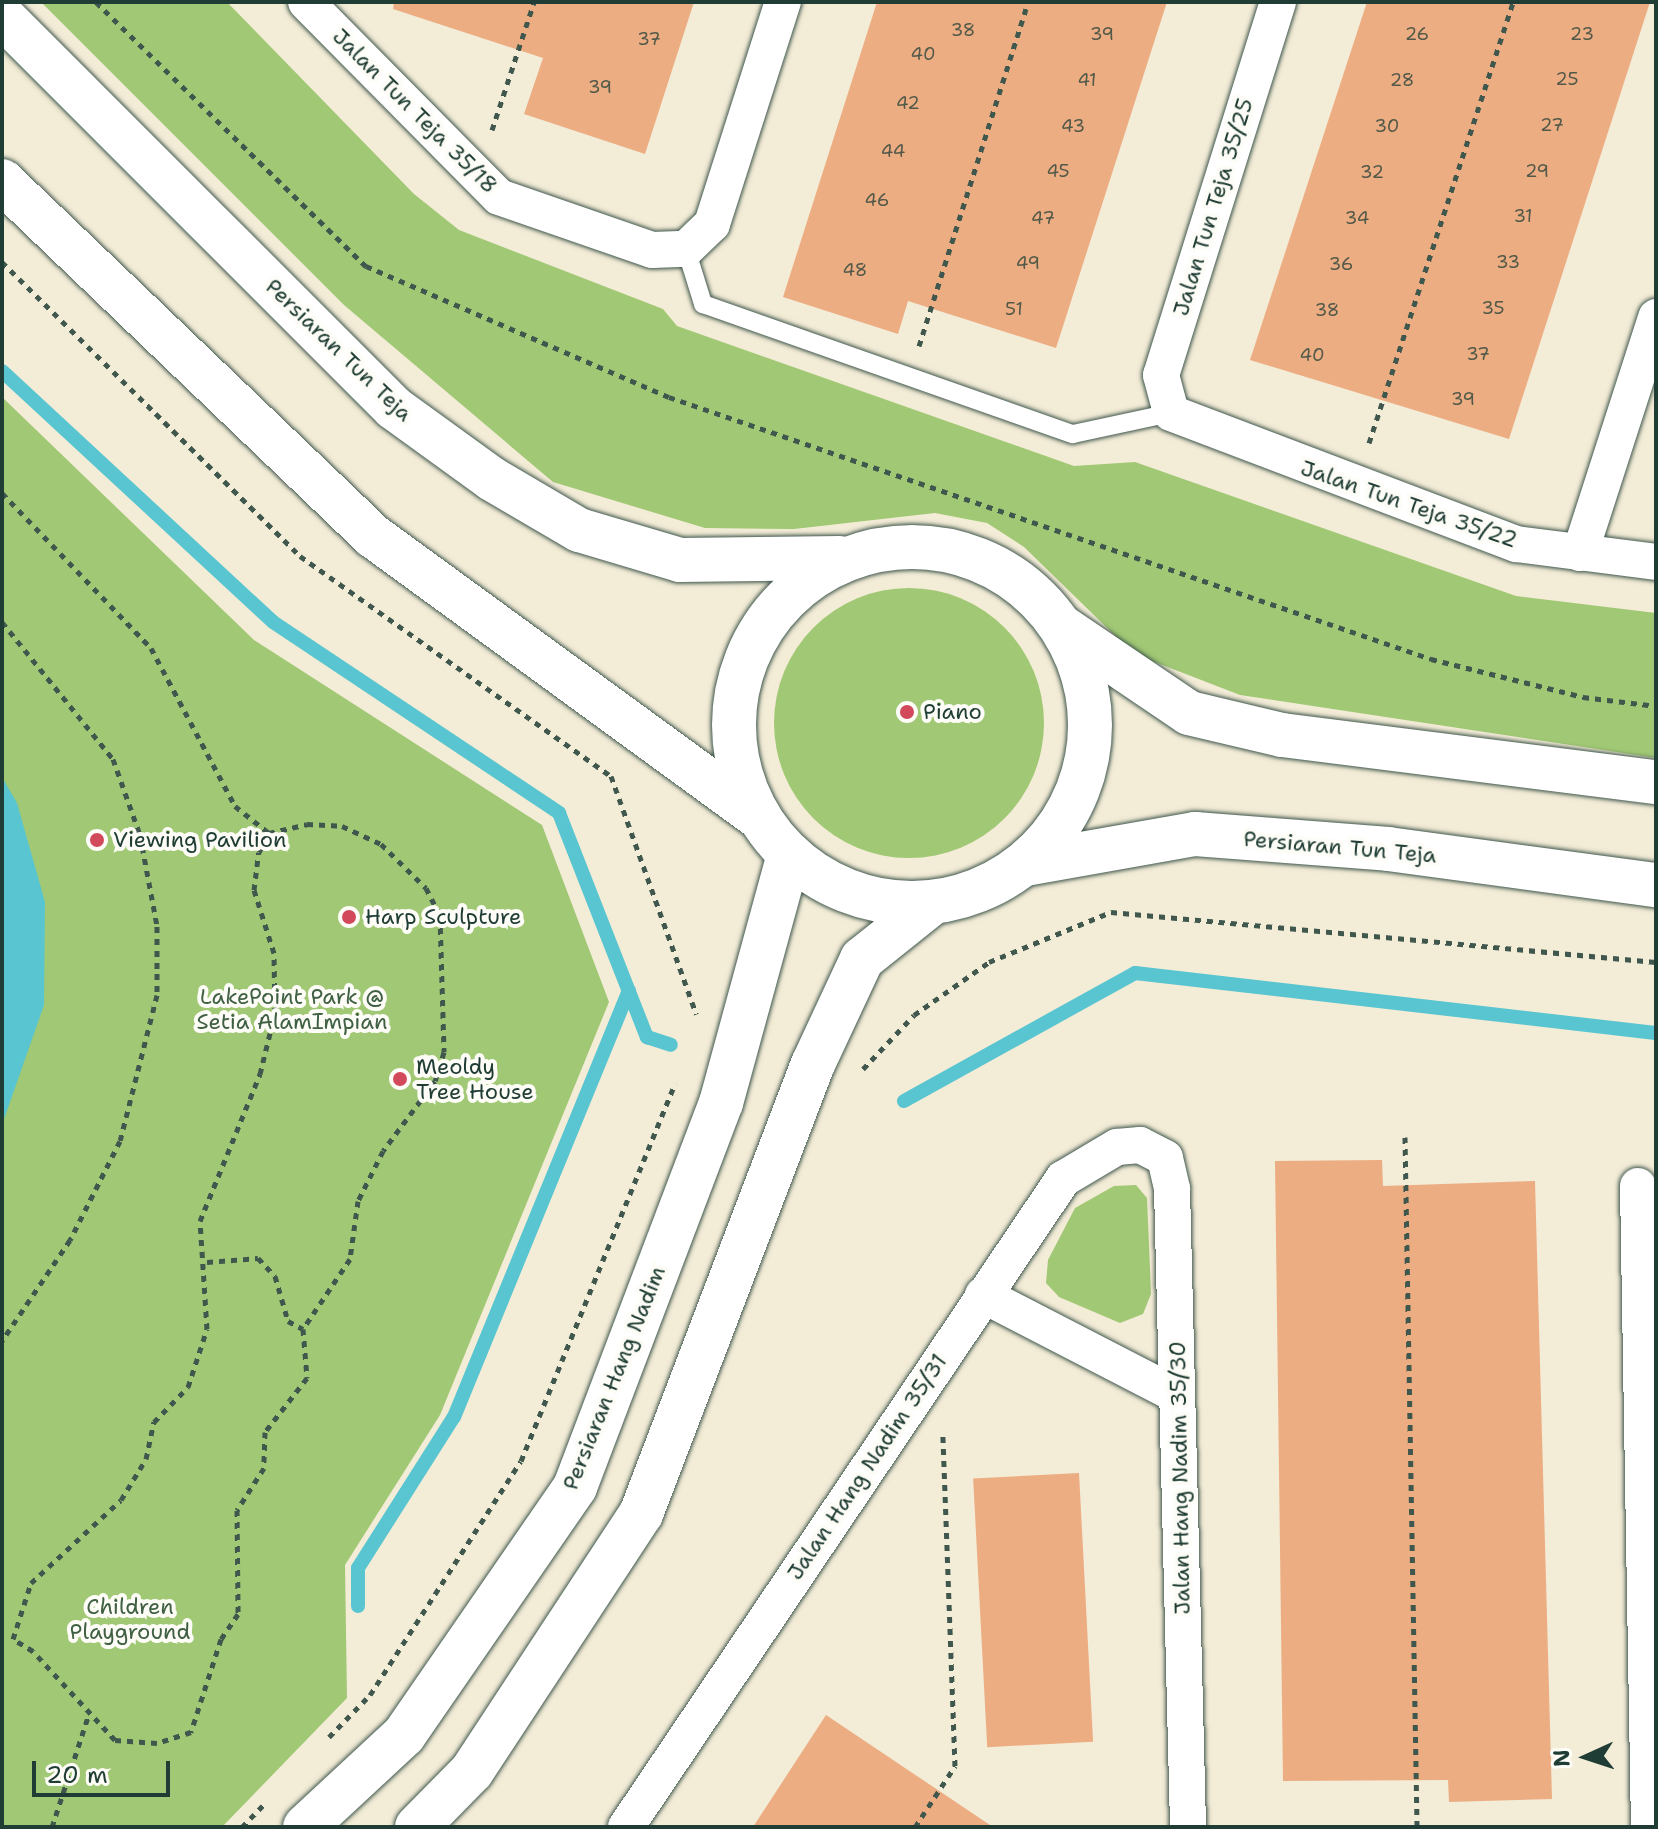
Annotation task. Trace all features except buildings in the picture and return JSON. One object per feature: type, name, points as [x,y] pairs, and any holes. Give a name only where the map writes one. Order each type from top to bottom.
[{"type":"main road","name":"Persiaran Tun Teja","points":[[2,16],[394,408],[492,479],[579,530],[680,560],[843,558]]},
{"type":"main road","points":[[2,181],[373,536],[757,816],[789,855],[854,895],[931,904],[981,891],[1025,864],[1060,825],[1082,778],[1090,726],[1085,687],[1062,627]]},
{"type":"main road","points":[[757,816],[737,756],[733,718],[742,667],[765,622],[799,584],[843,558],[904,545],[965,552],[1020,581],[1062,627],[1189,713],[1282,735],[1656,782]]},
{"type":"main road","name":"Persiaran Tun Teja","points":[[1025,864],[1195,834],[1388,849],[1656,885]]},
{"type":"main road","name":"Persiaran Hang Nadim","points":[[305,1827],[404,1735],[575,1487],[721,1103],[789,855]]},
{"type":"main road","points":[[417,1827],[472,1771],[641,1514],[813,1064],[862,959],[931,904]]},
{"type":"street","name":"Jalan Tun Teja 35/18","points":[[306,2],[499,197],[652,250],[686,249]]},
{"type":"street","points":[[686,249],[712,224],[783,2]]},
{"type":"street","name":"Jalan Tun Teja 35/25","points":[[1171,413],[1161,375],[1278,2]]},
{"type":"street","points":[[1580,553],[1656,317]]},
{"type":"street","name":"Jalan Tun Teja 35/22","points":[[1171,413],[1516,544],[1656,562]]},
{"type":"street","name":"Jalan Hang Nadim 35/31","points":[[626,1827],[1063,1179],[1117,1147],[1140,1145]]},
{"type":"street","name":"Jalan Hang Nadim 35/30","points":[[1140,1145],[1165,1158],[1172,1189],[1188,1827]]},
{"type":"street","points":[[1638,1186],[1649,1827]]},
{"type":"street","points":[[983,1295],[1177,1395]]},
{"type":"lane","points":[[686,249],[703,304],[910,373],[1073,434],[1171,413]]},
{"type":"path","points":[[96,2],[366,266],[669,397],[1416,654],[1583,697],[1656,706]]},
{"type":"path","points":[[477,176],[534,2]]},
{"type":"path","points":[[910,373],[1028,2]]},
{"type":"path","points":[[1367,451],[1513,2]]},
{"type":"path","points":[[2,262],[300,556],[611,776],[699,1024]]},
{"type":"path","points":[[2,493],[151,648],[235,806],[269,833]]},
{"type":"path","points":[[2,622],[113,759],[140,835],[157,926],[157,995],[120,1141],[70,1240],[2,1341]]},
{"type":"path","points":[[269,833],[307,824],[342,826],[381,844],[426,888],[440,916],[444,1052],[435,1081],[358,1201],[350,1259],[317,1318],[303,1329]]},
{"type":"path","points":[[13,1639],[31,1583],[121,1500],[146,1459],[154,1422],[188,1387],[207,1329],[207,1262],[200,1221],[260,1074],[275,1013],[274,953],[254,890],[269,833]]},
{"type":"path","points":[[989,962],[1111,912],[1656,962]]},
{"type":"path","points":[[317,1750],[370,1695],[521,1461],[682,1068]]},
{"type":"path","points":[[1405,1137],[1417,1827]]},
{"type":"path","points":[[207,1262],[258,1258],[275,1276],[288,1321],[303,1329]]},
{"type":"path","points":[[2,1641],[13,1639],[33,1651],[88,1717],[115,1740],[157,1743],[191,1732],[221,1639],[238,1614],[237,1510],[264,1468],[265,1432],[307,1378],[303,1329]]},
{"type":"path","points":[[915,1827],[955,1766],[942,1419]]},
{"type":"path","points":[[52,1827],[88,1717]]},
{"type":"path","points":[[242,1827],[274,1794]]},
{"type":"green space","points":[[41,2],[227,2],[414,194],[459,230],[663,309],[677,326],[1074,466],[1135,462],[1516,596],[1656,613],[1656,758],[1240,695],[1134,654],[1024,547],[987,523],[935,513],[794,529],[705,528],[553,482],[344,305]]},
{"type":"green space","name":"LakePoint Park @ Setia AlamImpian","points":[[2,397],[254,640],[542,825],[609,1002],[440,1415],[345,1565],[347,1698],[222,1827],[2,1827]]},
{"type":"green space","points":[[896,588],[922,588],[961,598],[984,610],[1005,627],[1022,648],[1034,671],[1042,697],[1042,749],[1034,775],[1022,798],[1005,819],[984,836],[948,853],[922,858],[896,858],[870,853],[845,842],[823,828],[804,809],[779,762],[774,736],[774,710],[779,684],[790,659],[804,637],[823,618],[870,593]]},
{"type":"green space","points":[[1136,1185],[1147,1198],[1151,1294],[1143,1314],[1120,1323],[1059,1297],[1046,1283],[1048,1260],[1075,1208],[1114,1186]]},
{"type":"water","points":[[2,777],[17,803],[45,902],[44,1005],[2,1125]]},
{"type":"waterway","points":[[2,371],[273,622],[559,813],[647,1037],[671,1045]]},
{"type":"waterway","points":[[904,1101],[1135,973],[1656,1033]]},
{"type":"waterway","points":[[358,1606],[358,1568],[454,1417],[629,990]]},
{"type":"place","name":"Piano","points":[[907,712]]},
{"type":"place","name":"Viewing Pavilion","points":[[97,840]]},
{"type":"place","name":"Harp Sculpture","points":[[349,917]]},
{"type":"place","name":"Meoldy Tree House","points":[[400,1079]]},
{"type":"park label","name":"Children Playground","points":[[130,1618]]}]
